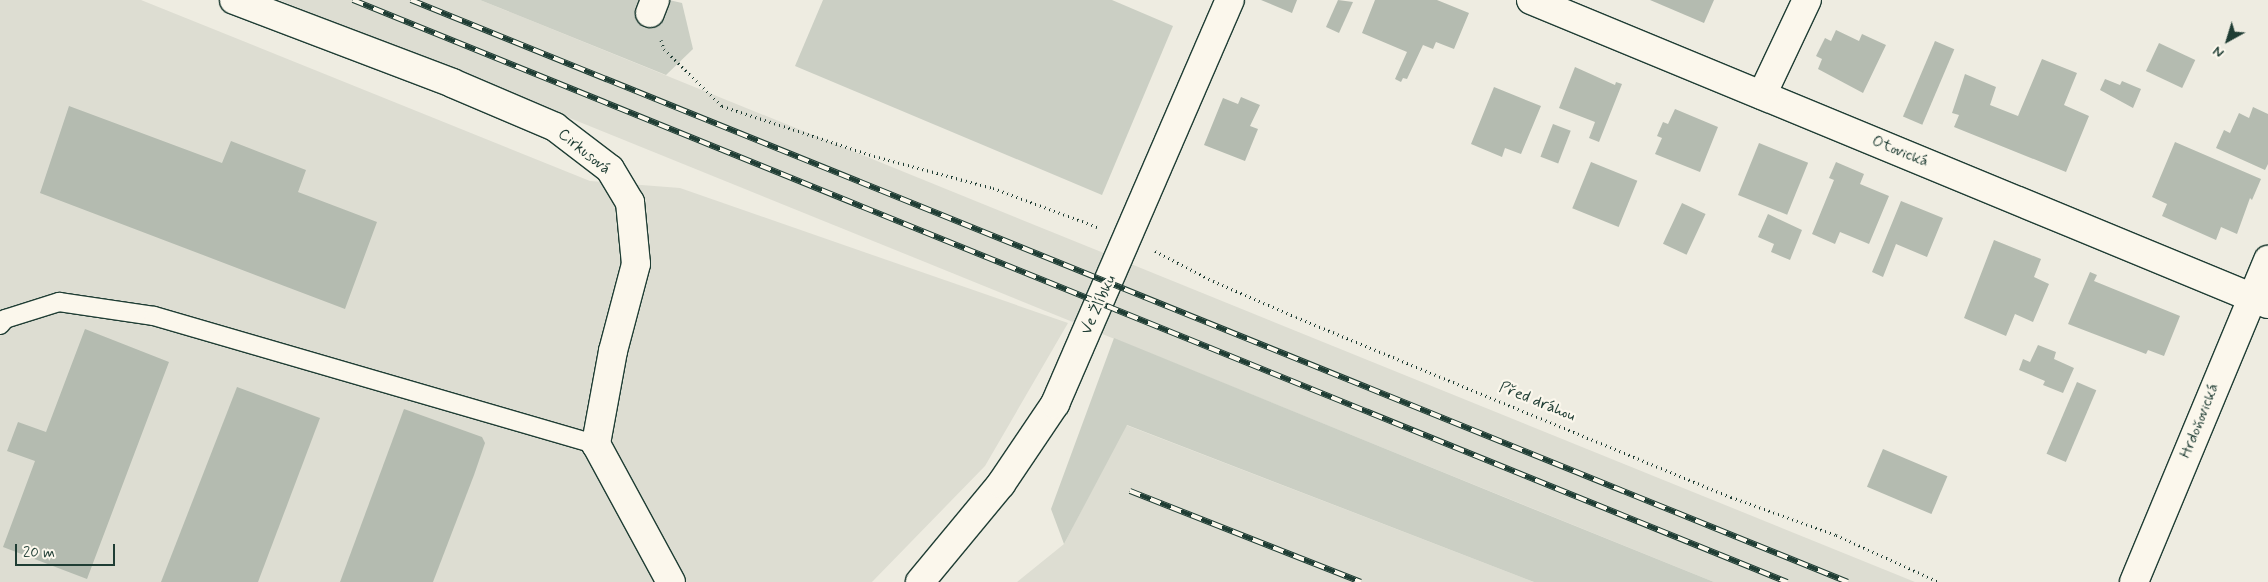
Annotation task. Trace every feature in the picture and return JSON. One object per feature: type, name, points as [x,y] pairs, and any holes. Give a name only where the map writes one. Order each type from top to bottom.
[{"type":"street","name":"Cirkusová","points":[[234,0],[452,83],[555,127],[610,169],[630,202],[636,264],[613,351],[596,444]]},
{"type":"street","name":"Ve Žlíbku","points":[[920,582],[1001,484],[1055,404],[1129,238],[1230,0]]},
{"type":"street","name":"Otovická","points":[[1531,0],[2260,300]]},
{"type":"street","points":[[1762,95],[1806,0]]},
{"type":"street","name":"Hrdoňovická","points":[[2134,582],[2260,300],[2268,260]]},
{"type":"street","points":[[596,444],[671,582]]},
{"type":"lane","points":[[0,325],[6,319],[59,302],[154,316],[596,444]]},
{"type":"path","name":"Před dráhou","points":[[653,6],[664,49],[722,106],[874,156],[993,188],[1129,238],[1213,281],[1296,317],[1730,497],[1836,536],[1939,582]]},
{"type":"shaded area","points":[[0,0],[141,0],[590,181],[680,188],[1068,323],[985,466],[872,582],[0,582]]},
{"type":"shaded area","points":[[279,0],[480,0],[1915,582],[1714,582]]},
{"type":"shaded area","points":[[480,0],[669,0],[682,3],[693,49],[666,75]]},
{"type":"shaded area","points":[[823,0],[1112,0],[1173,26],[1102,195],[795,66]]},
{"type":"shaded area","points":[[1114,338],[1714,582],[1534,582],[1127,425],[1064,544],[1051,509]]},
{"type":"shaded area","points":[[1126,425],[1534,582],[1017,582],[1064,544]]},
{"type":"building","points":[[1261,0],[1297,0],[1292,13]]},
{"type":"building","points":[[1338,0],[1353,2],[1339,33],[1326,27]]},
{"type":"building","points":[[1375,0],[1437,0],[1469,13],[1454,49],[1436,42],[1433,49],[1423,45],[1407,79],[1403,78],[1401,82],[1395,79],[1407,52],[1362,33]]},
{"type":"building","points":[[1650,0],[1714,0],[1704,23]]},
{"type":"building","points":[[1836,30],[1859,41],[1862,34],[1886,45],[1863,93],[1818,69],[1822,59],[1816,56],[1825,38],[1831,41]]},
{"type":"building","points":[[1935,41],[1954,49],[1922,125],[1903,116]]},
{"type":"building","points":[[2159,43],[2195,60],[2182,88],[2146,71]]},
{"type":"building","points":[[2042,59],[2077,73],[2064,105],[2089,116],[2066,172],[1954,127],[1959,115],[1952,113],[1965,74],[1996,87],[1990,105],[2018,116]]},
{"type":"building","points":[[1575,67],[1615,85],[1616,82],[1622,84],[1599,142],[1589,138],[1595,122],[1559,108]]},
{"type":"building","points":[[2105,79],[2120,85],[2122,81],[2141,89],[2133,108],[2100,90]]},
{"type":"building","points":[[1494,87],[1541,106],[1521,154],[1505,148],[1502,157],[1471,144]]},
{"type":"building","points":[[1241,97],[1260,105],[1250,126],[1258,129],[1245,161],[1204,145],[1223,98],[1238,104]]},
{"type":"building","points":[[69,106],[222,163],[231,141],[306,170],[298,192],[377,222],[345,309],[40,193]]},
{"type":"building","points":[[2253,107],[2268,114],[2268,164],[2265,170],[2216,148],[2224,130],[2230,133],[2239,113],[2249,118]]},
{"type":"building","points":[[1675,109],[1718,127],[1700,172],[1655,154],[1662,138],[1657,136],[1663,122],[1668,124]]},
{"type":"building","points":[[1553,124],[1571,131],[1558,163],[1540,157]]},
{"type":"building","points":[[2175,142],[2261,179],[2252,200],[2250,198],[2237,234],[2221,227],[2216,240],[2162,216],[2167,204],[2152,197]]},
{"type":"building","points":[[1759,143],[1808,163],[1787,215],[1738,195]]},
{"type":"building","points":[[1591,162],[1637,181],[1619,227],[1572,208]]},
{"type":"building","points":[[1836,162],[1864,174],[1860,184],[1889,196],[1869,244],[1840,232],[1835,244],[1812,234],[1834,180],[1829,178]]},
{"type":"building","points":[[1901,201],[1943,218],[1927,257],[1896,244],[1883,277],[1872,272]]},
{"type":"building","points":[[1682,203],[1706,214],[1687,255],[1663,244]]},
{"type":"building","points":[[1768,214],[1802,230],[1790,260],[1771,252],[1774,244],[1758,237]]},
{"type":"building","points":[[1994,240],[2041,259],[2034,277],[2049,284],[2033,322],[2015,314],[2006,336],[1964,318]]},
{"type":"building","points":[[2090,272],[2097,275],[2094,281],[2180,316],[2164,356],[2148,350],[2146,354],[2068,324]]},
{"type":"building","points":[[85,329],[169,362],[87,579],[3,547],[35,461],[7,451],[18,422],[46,432]]},
{"type":"building","points":[[2038,345],[2056,352],[2054,359],[2074,368],[2063,393],[2043,385],[2045,381],[2019,370],[2023,359],[2030,362]]},
{"type":"building","points":[[2077,382],[2096,390],[2066,462],[2047,454]]},
{"type":"building","points":[[237,387],[320,418],[258,582],[161,582]]},
{"type":"building","points":[[404,409],[482,437],[485,443],[474,475],[433,582],[340,582]]},
{"type":"building","points":[[1883,449],[1947,476],[1931,514],[1867,487]]},
{"type":"railway","points":[[353,0],[1787,582]]},
{"type":"railway","points":[[411,0],[1848,582]]},
{"type":"railway","points":[[1130,491],[1361,582]]}]
